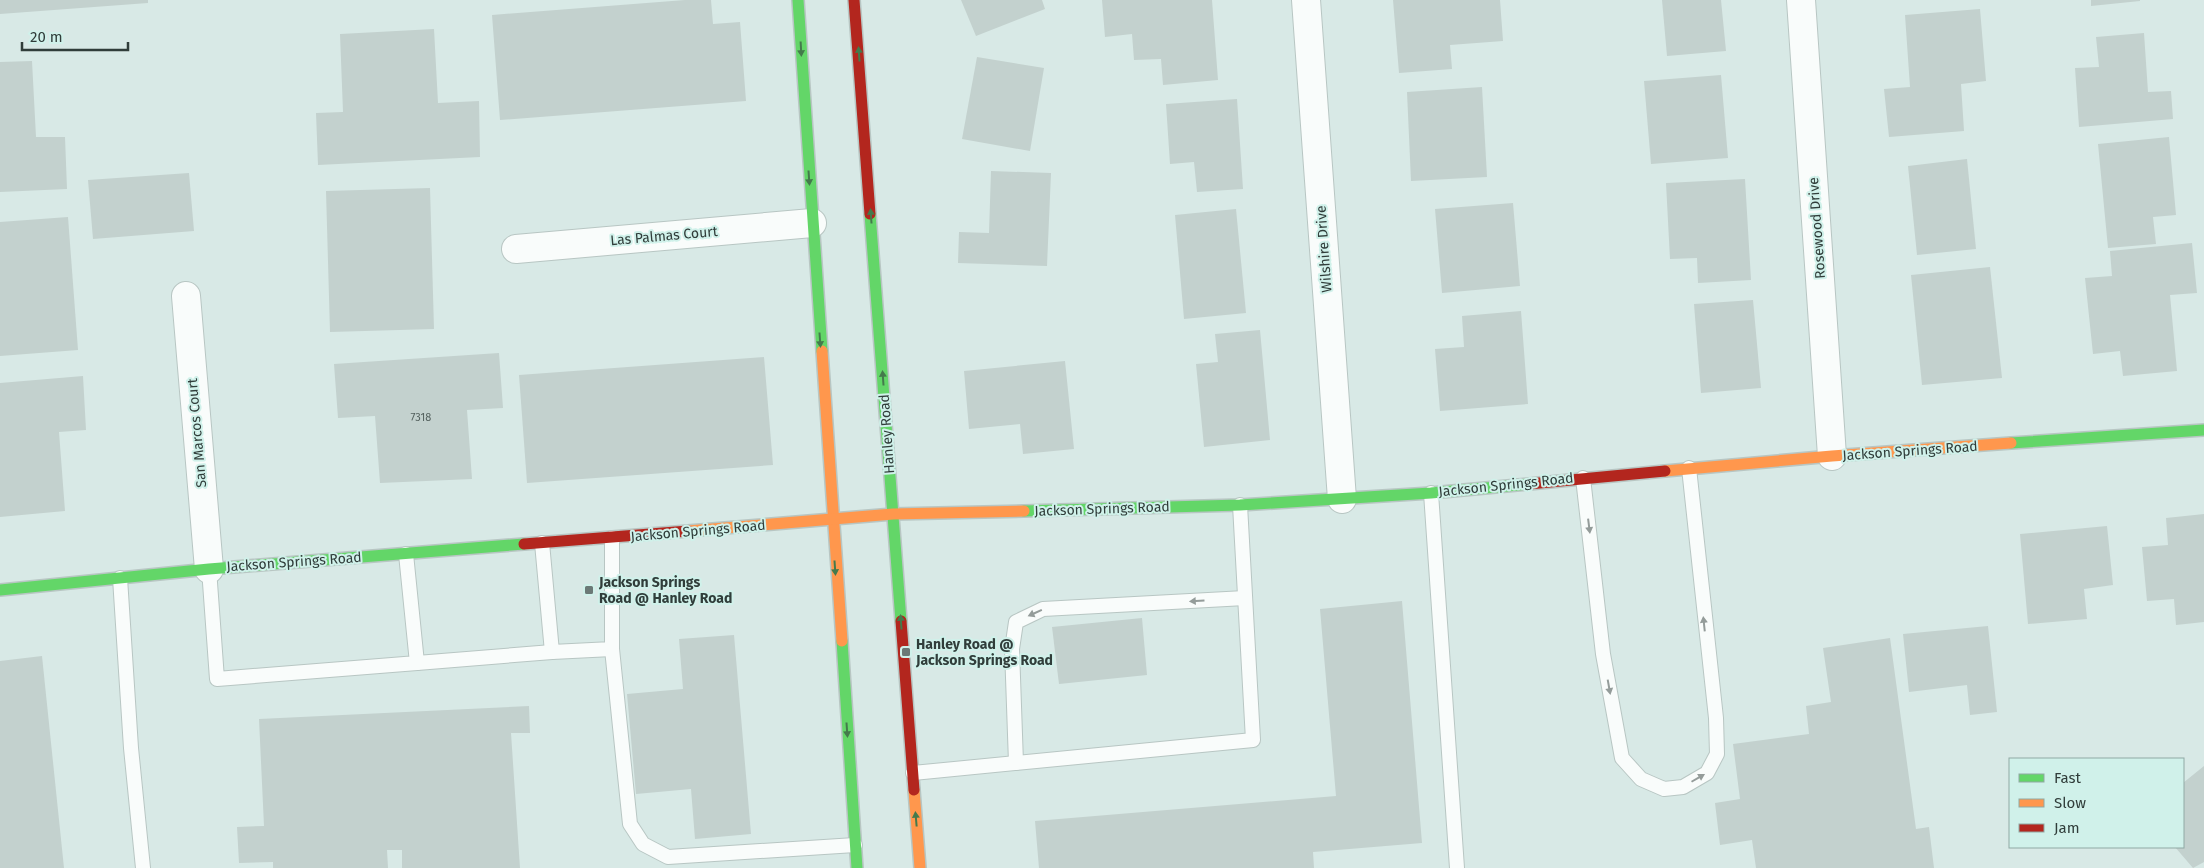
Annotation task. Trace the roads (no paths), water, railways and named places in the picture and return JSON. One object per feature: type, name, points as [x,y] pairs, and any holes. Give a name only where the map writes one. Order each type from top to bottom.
[{"type":"street","points":[[798,0],[857,868]]},
{"type":"street","name":"Hanley Road","points":[[854,0],[920,868]]},
{"type":"street","name":"Wilshire Drive","points":[[1306,0],[1342,499]]},
{"type":"street","name":"Rosewood Drive","points":[[1801,0],[1832,456]]},
{"type":"street","name":"Las Palmas Court","points":[[516,249],[812,223]]},
{"type":"street","name":"San Marcos Court","points":[[186,296],[209,569]]},
{"type":"street","name":"Jackson Springs Road","points":[[0,590],[209,569],[893,514],[1240,505],[1342,499],[1431,493],[1832,456],[2204,430]]},
{"type":"lane","points":[[1583,478],[1603,654],[1622,758],[1640,779],[1664,789],[1683,787],[1707,773],[1717,754],[1716,718],[1689,468]]},
{"type":"lane","points":[[1431,493],[1457,868]]},
{"type":"lane","points":[[913,773],[1253,740],[1240,505]]},
{"type":"lane","points":[[612,538],[612,649],[630,824],[643,844],[668,857],[855,845]]},
{"type":"lane","points":[[542,543],[552,652]]},
{"type":"lane","points":[[406,554],[417,663]]},
{"type":"lane","points":[[209,569],[217,679],[552,652],[612,649]]},
{"type":"lane","points":[[120,578],[131,748],[143,868]]},
{"type":"lane","points":[[1016,763],[1012,649],[1016,622],[1042,609],[1245,598]]},
{"type":"place","name":"Jackson Springs Road @ Hanley Road","points":[[589,590]]},
{"type":"place","name":"Hanley Road @ Jackson Springs Road","points":[[906,652]]}]
